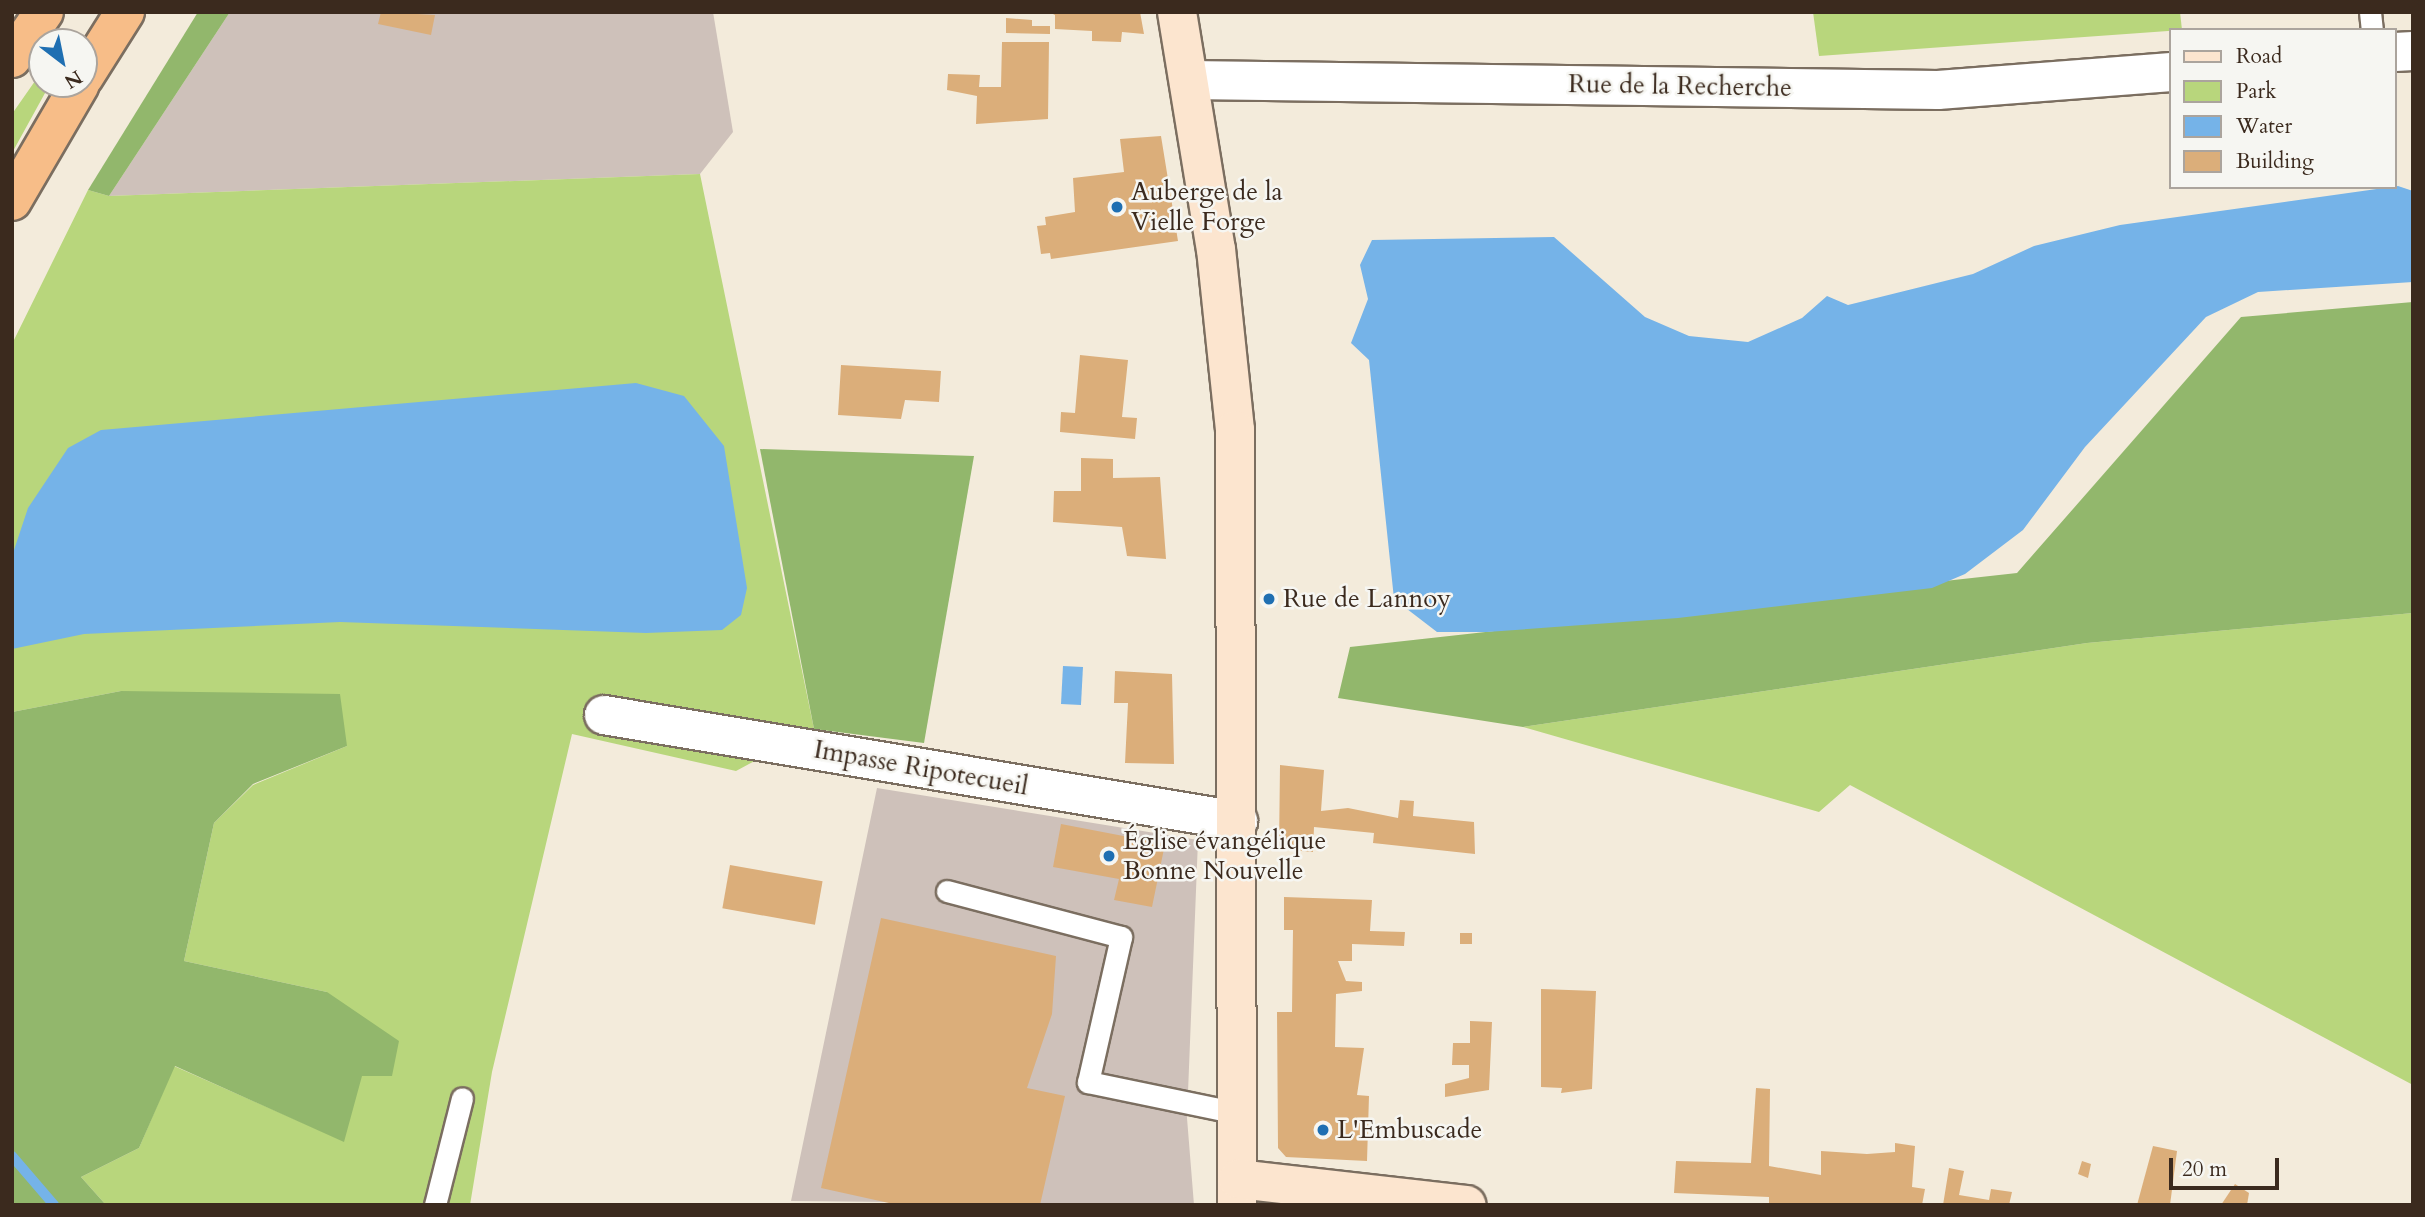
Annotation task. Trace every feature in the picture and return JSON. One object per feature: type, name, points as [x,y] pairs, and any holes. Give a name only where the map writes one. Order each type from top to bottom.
[{"type":"highway","points":[[12,58],[44,12]]},
{"type":"highway","points":[[98,55],[125,12]]},
{"type":"highway","points":[[12,201],[72,98]]},
{"type":"main road","points":[[1177,12],[1189,80],[1235,430],[1238,1192],[1467,1205]]},
{"type":"street","name":"Rue de la Recherche","points":[[1189,80],[1938,90],[2170,72]]},
{"type":"street","name":"Impasse Ripotecueil","points":[[604,715],[1238,821]]},
{"type":"lane","points":[[947,891],[1121,937],[1088,1082],[1238,1113]]},
{"type":"lane","points":[[435,1205],[462,1098]]},
{"type":"shaded area","points":[[230,12],[713,12],[733,132],[700,174],[109,196]]},
{"type":"shaded area","points":[[877,788],[1198,840],[1187,1118],[1194,1205],[791,1201]]},
{"type":"green space","points":[[198,12],[230,12],[109,196],[88,190]]},
{"type":"green space","points":[[1813,12],[2180,12],[2182,28],[2170,28],[2170,31],[1819,56]]},
{"type":"green space","points":[[28,91],[28,98],[42,98],[12,153],[12,114]]},
{"type":"green space","points":[[700,174],[814,729],[736,771],[572,734],[492,1072],[470,1205],[106,1205],[81,1177],[139,1148],[174,1066],[344,1141],[327,992],[184,961],[214,823],[253,785],[347,746],[121,691],[12,712],[12,344],[88,190],[109,196]]},
{"type":"green space","points":[[2413,302],[2413,613],[2087,643],[1523,727],[1338,698],[1350,647],[2017,573],[2241,317]]},
{"type":"green space","points":[[760,449],[974,456],[924,743],[814,729]]},
{"type":"green space","points":[[2413,613],[2413,1085],[1850,785],[1819,812],[1523,727],[2087,643]]},
{"type":"green space","points":[[121,691],[340,694],[347,746],[253,784],[214,823],[184,961],[327,992],[399,1041],[392,1076],[362,1076],[344,1142],[175,1066],[139,1148],[81,1177],[106,1205],[12,1205],[12,712]]},
{"type":"water","points":[[2397,186],[2413,191],[2413,282],[2258,292],[2206,317],[2085,447],[2023,530],[1965,574],[1932,588],[1678,618],[1487,632],[1437,632],[1394,599],[1369,360],[1351,343],[1368,299],[1360,265],[1372,240],[1554,237],[1645,317],[1689,336],[1748,342],[1802,318],[1827,296],[1848,305],[1973,274],[2034,246],[2120,225],[2377,189],[2397,189]]},
{"type":"water","points":[[636,383],[684,396],[724,446],[747,588],[741,615],[722,630],[646,633],[340,622],[84,634],[12,649],[12,556],[28,508],[68,448],[101,430]]},
{"type":"water","points":[[1063,666],[1083,667],[1081,705],[1061,704]]},
{"type":"building","points":[[381,12],[435,15],[431,35],[378,24]]},
{"type":"building","points":[[1049,12],[1140,12],[1144,34],[1122,32],[1121,42],[1092,41],[1092,31],[1055,29],[1055,15]]},
{"type":"building","points":[[1006,18],[1032,20],[1032,26],[1050,26],[1050,34],[1006,33]]},
{"type":"building","points":[[1002,42],[1049,42],[1048,119],[976,124],[977,96],[947,90],[948,74],[980,75],[979,87],[1001,87]]},
{"type":"building","points":[[1161,136],[1178,241],[1051,259],[1050,253],[1041,254],[1037,226],[1046,225],[1045,217],[1075,212],[1073,178],[1124,172],[1120,139]]},
{"type":"building","points":[[1080,355],[1128,360],[1122,417],[1137,418],[1135,439],[1060,432],[1061,412],[1075,413]]},
{"type":"building","points":[[841,365],[941,371],[939,402],[905,400],[901,419],[838,415]]},
{"type":"building","points":[[1081,458],[1113,459],[1113,478],[1160,477],[1166,559],[1127,556],[1122,527],[1053,522],[1054,491],[1081,491]]},
{"type":"building","points":[[1115,671],[1172,674],[1174,764],[1125,763],[1128,703],[1114,703]]},
{"type":"building","points":[[1280,765],[1324,770],[1321,811],[1348,808],[1398,818],[1400,800],[1414,801],[1413,816],[1474,822],[1475,854],[1373,843],[1374,833],[1314,827],[1313,852],[1279,849]]},
{"type":"building","name":"Église évangélique Bonne Nouvelle","points":[[1061,824],[1165,844],[1152,907],[1114,900],[1119,879],[1053,867]]},
{"type":"building","points":[[730,865],[823,881],[815,925],[722,908]]},
{"type":"building","points":[[1284,897],[1372,900],[1370,931],[1405,932],[1404,946],[1352,944],[1352,961],[1338,961],[1346,981],[1362,982],[1362,991],[1336,994],[1335,1047],[1364,1048],[1357,1095],[1369,1096],[1367,1161],[1286,1157],[1278,1148],[1277,1012],[1292,1012],[1293,930],[1284,930]]},
{"type":"building","points":[[881,918],[1056,956],[1052,1014],[1027,1088],[1065,1096],[1040,1205],[898,1205],[821,1188]]},
{"type":"building","points":[[1460,933],[1472,933],[1472,944],[1460,944]]},
{"type":"building","points":[[1541,989],[1596,991],[1592,1089],[1561,1093],[1562,1088],[1541,1087]]},
{"type":"building","points":[[1470,1021],[1492,1022],[1489,1090],[1445,1097],[1445,1084],[1469,1078],[1469,1065],[1452,1065],[1453,1043],[1470,1043]]},
{"type":"building","points":[[1756,1088],[1770,1089],[1769,1166],[1821,1175],[1821,1151],[1867,1154],[1895,1152],[1895,1143],[1915,1146],[1912,1187],[1925,1189],[1922,1205],[1769,1205],[1769,1197],[1674,1193],[1676,1161],[1751,1163]]},
{"type":"building","points":[[2153,1146],[2177,1151],[2170,1205],[2137,1205]]},
{"type":"building","points":[[2082,1161],[2091,1164],[2088,1178],[2078,1174]]},
{"type":"building","points":[[1949,1168],[1964,1171],[1959,1195],[1989,1200],[1991,1189],[2012,1192],[2009,1205],[1943,1205]]},
{"type":"building","points":[[2235,1184],[2249,1193],[2247,1205],[2221,1205]]},
{"type":"waterway","points":[[12,1156],[54,1205]]},
{"type":"place","name":"Auberge de la Vielle Forge","points":[[1117,207]]},
{"type":"place","name":"Rue de Lannoy","points":[[1269,599]]},
{"type":"place","name":"Église évangélique Bonne Nouvelle","points":[[1109,856]]},
{"type":"place","name":"L'Embuscade","points":[[1323,1130]]}]
